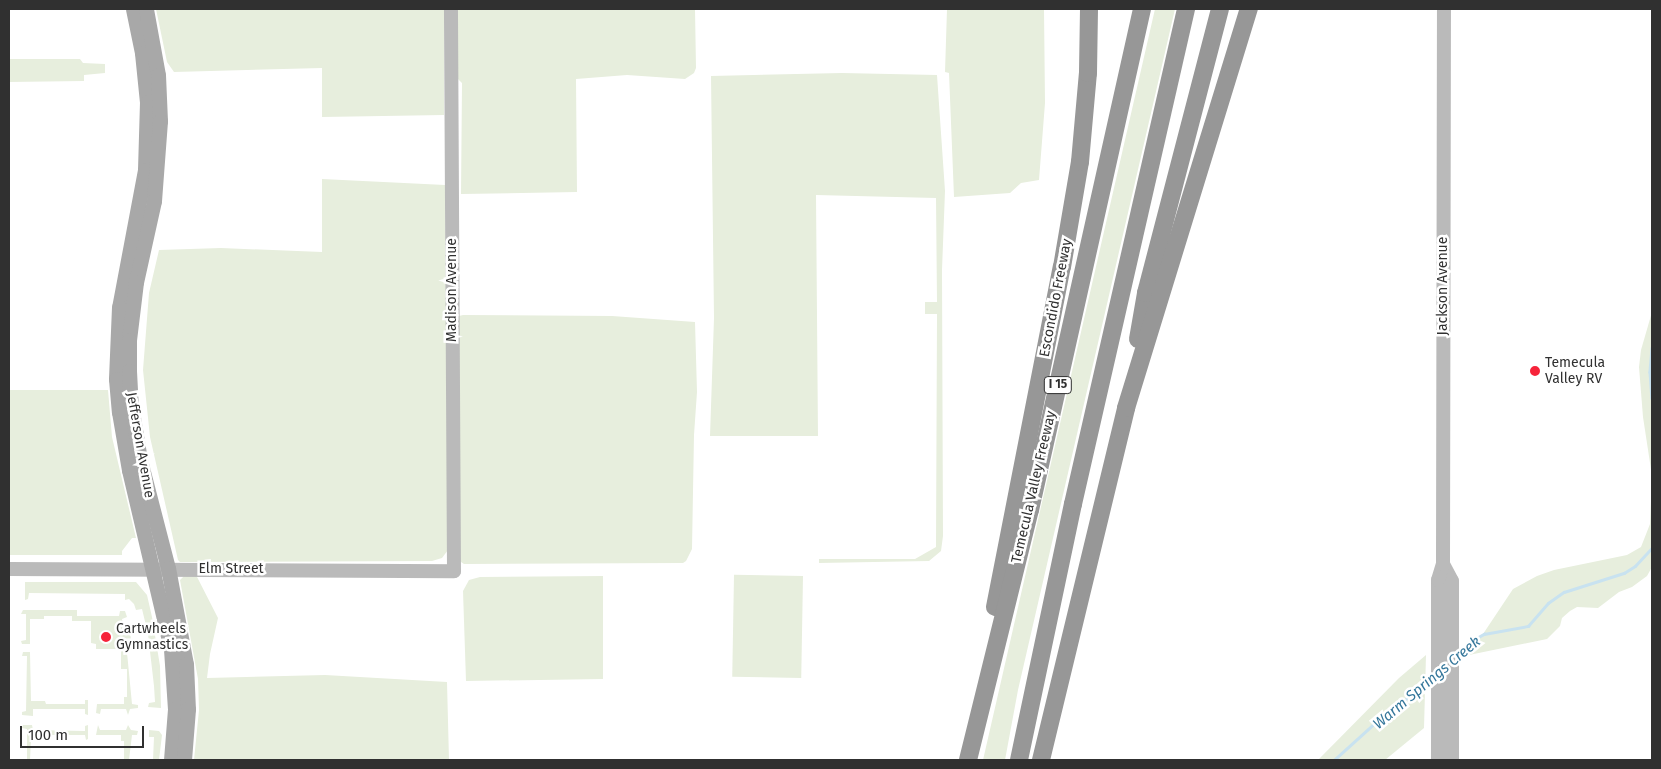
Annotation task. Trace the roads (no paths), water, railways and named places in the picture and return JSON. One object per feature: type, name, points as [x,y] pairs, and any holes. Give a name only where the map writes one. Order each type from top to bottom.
[{"type":"highway","name":"Escondido Freeway","points":[[964,760],[1062,267],[1080,162],[1088,72],[1089,9]]},
{"type":"highway","name":"Temecula Valley Freeway","points":[[968,760],[1030,510],[1142,9]]},
{"type":"highway","points":[[1019,760],[1073,504],[1186,9]]},
{"type":"highway","points":[[1175,60],[1190,9]]},
{"type":"highway","points":[[1126,408],[1146,293],[1220,9]]},
{"type":"highway","points":[[1041,760],[1126,408],[1249,9]]},
{"type":"main road","name":"Jefferson Avenue","points":[[133,9],[142,52],[147,102],[145,170],[119,308],[116,358],[119,412],[130,470],[171,649],[175,709],[171,760]]},
{"type":"main road","name":"Jefferson Avenue","points":[[146,9],[158,75],[160,121],[154,201],[136,282],[129,340],[129,371],[131,405],[140,460],[168,568],[186,664],[188,709],[184,760]]},
{"type":"main road","points":[[119,308],[124,310],[124,350],[129,371]]},
{"type":"street","name":"Madison Avenue","points":[[451,9],[454,571]]},
{"type":"street","name":"Jackson Avenue","points":[[1438,760],[1438,580],[1443,564],[1444,9]]},
{"type":"street","name":"Jackson Avenue","points":[[1443,564],[1452,581],[1452,760]]},
{"type":"street","name":"Elm Street","points":[[9,569],[168,568],[454,571]]},
{"type":"waterway","name":"Warm Springs Creek","points":[[1652,348],[1650,372],[1652,398]]},
{"type":"waterway","name":"Warm Springs Creek","points":[[1457,656],[1473,640],[1484,634],[1528,626],[1548,603],[1564,592],[1624,573],[1635,566],[1652,548]]},
{"type":"waterway","name":"Warm Springs Creek","points":[[1334,760],[1375,723],[1433,678]]},
{"type":"place","name":"Temecula Valley RV","points":[[1535,371]]},
{"type":"place","name":"Cartwheels Gymnastics","points":[[106,637]]}]
